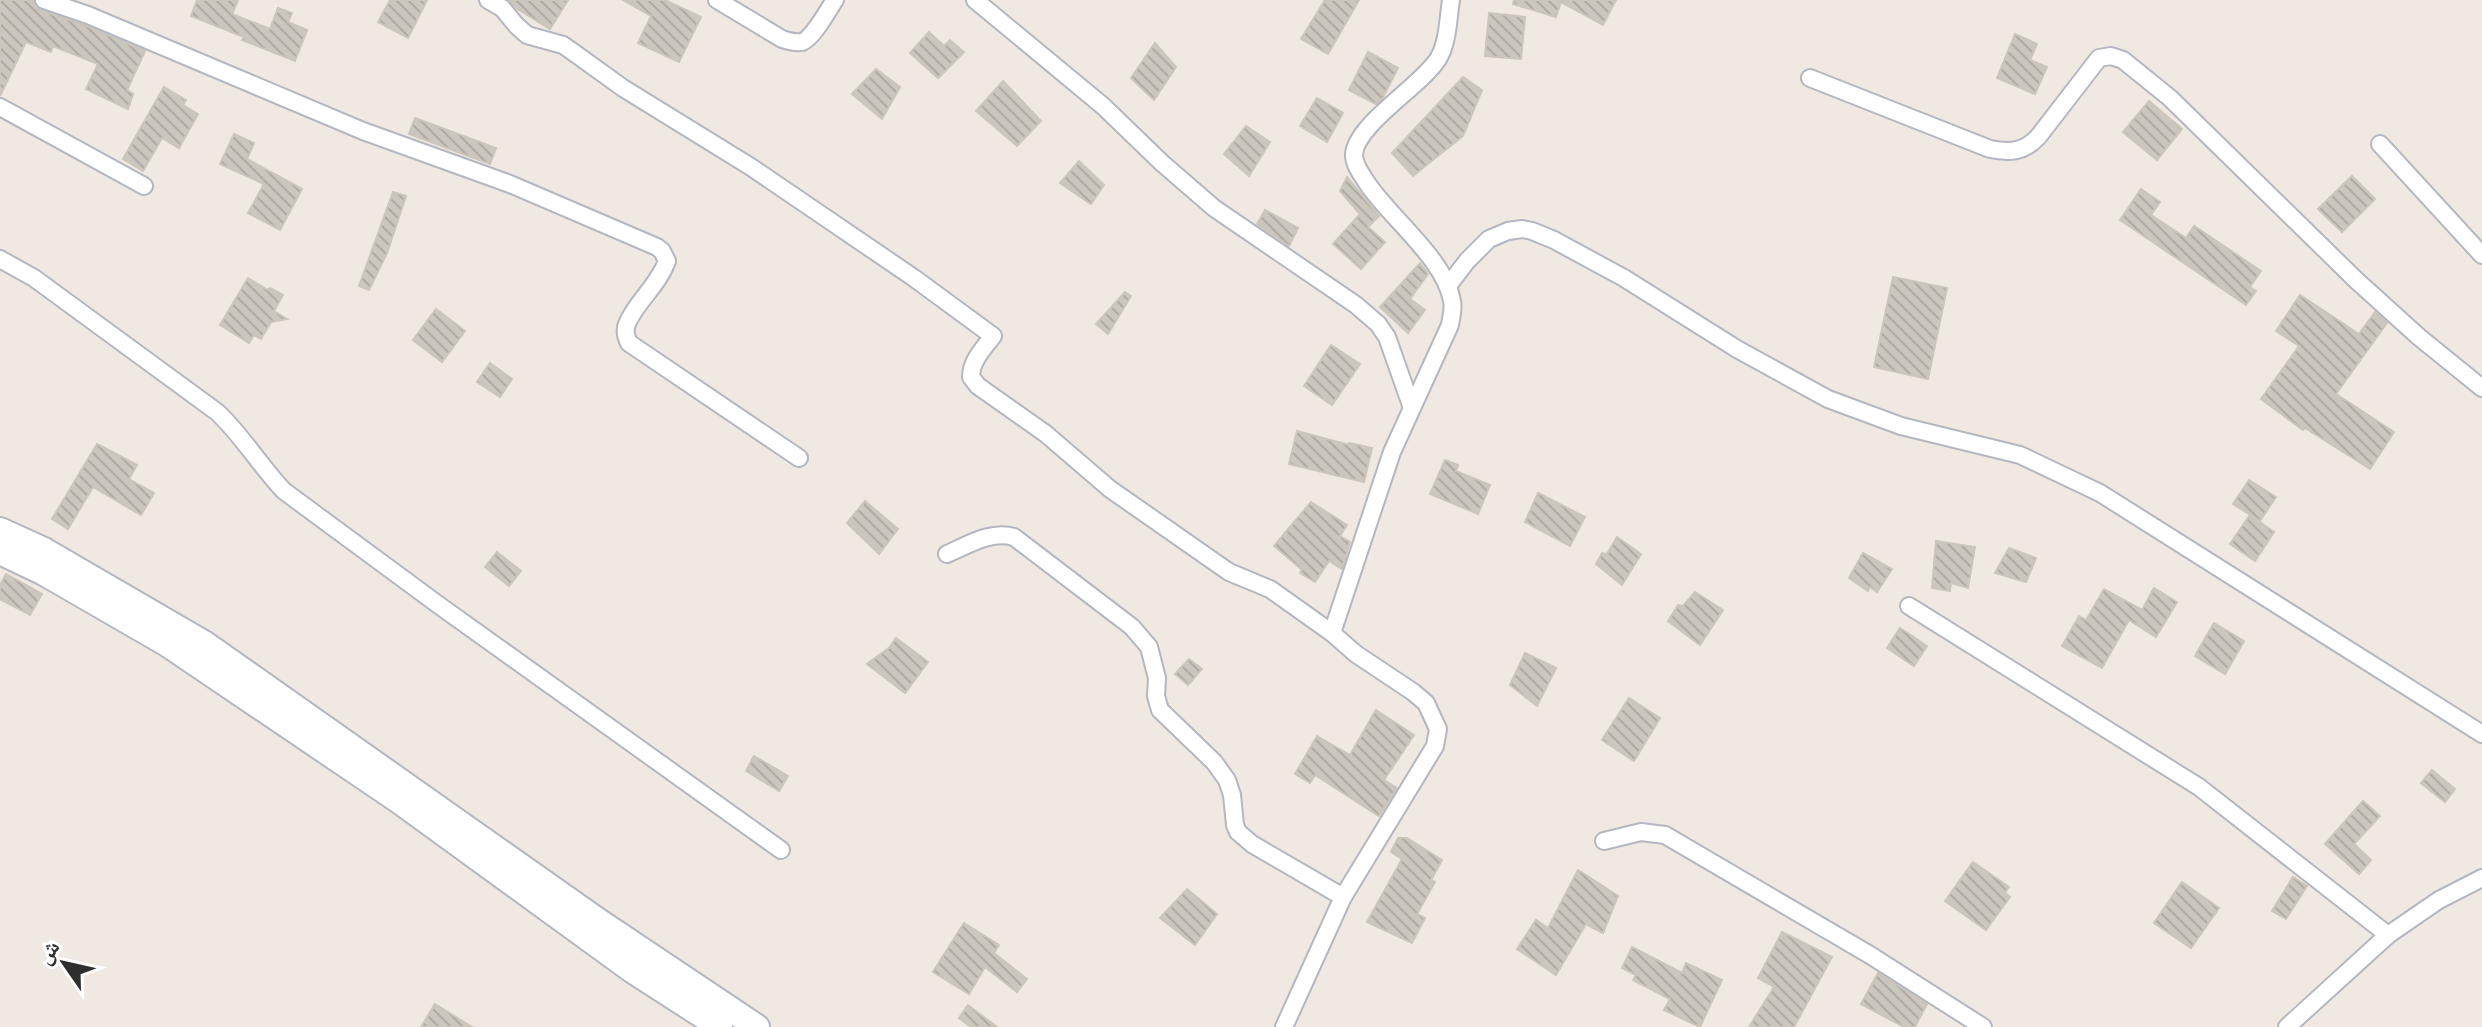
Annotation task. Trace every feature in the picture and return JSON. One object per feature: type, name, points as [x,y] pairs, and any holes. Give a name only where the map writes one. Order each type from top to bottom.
[{"type":"main road","points":[[0,530],[44,550],[204,643],[600,922],[757,1027]]},
{"type":"main road","points":[[0,552],[44,573],[167,644],[399,801],[633,971],[720,1027]]},
{"type":"street","points":[[44,0],[88,15],[363,131],[510,184],[657,247],[667,261],[663,272],[626,325],[625,337],[629,343],[799,458]]},
{"type":"street","points":[[488,0],[502,8],[527,35],[563,45],[623,88],[751,167],[993,336],[971,370],[971,377],[978,386],[1046,434],[1110,489],[1229,572],[1270,589],[1426,703],[1438,729],[1435,746],[1343,897],[1284,1027]]},
{"type":"street","points":[[717,0],[792,42],[801,42],[809,37],[835,0]]},
{"type":"street","points":[[975,0],[1103,106],[1214,208],[1356,305],[1378,324],[1387,337],[1412,408]]},
{"type":"street","points":[[1332,633],[1392,452],[1450,325],[1453,305],[1443,274],[1373,193],[1354,156],[1359,139],[1369,127],[1416,85],[1437,61],[1444,48],[1451,0]]},
{"type":"street","points":[[1810,78],[1990,149],[2009,152],[2030,145],[2038,137],[2099,58],[2111,56],[2123,60],[2170,98],[2387,309],[2482,388]]},
{"type":"street","points":[[0,107],[144,186]]},
{"type":"street","points":[[2380,144],[2482,255]]},
{"type":"street","points":[[1448,286],[1489,239],[1522,229],[1554,240],[1624,278],[1737,349],[1828,399],[1901,426],[2020,455],[2100,493],[2482,734]]},
{"type":"street","points":[[0,259],[34,278],[217,412],[284,491],[781,850]]},
{"type":"street","points":[[947,554],[992,535],[1014,537],[1132,627],[1152,655],[1160,710],[1214,762],[1227,780],[1238,832],[1252,844],[1343,897]]},
{"type":"street","points":[[1909,606],[2199,787],[2388,935]]},
{"type":"street","points":[[1604,841],[1641,832],[1665,835],[1870,955],[1983,1027]]},
{"type":"street","points":[[2287,1027],[2388,935],[2439,900],[2482,878]]},
{"type":"building","points":[[0,0],[33,0],[40,10],[145,51],[127,90],[133,94],[128,109],[86,89],[98,64],[53,46],[51,52],[26,42],[0,96]]},
{"type":"building","points":[[197,0],[238,0],[232,14],[270,29],[278,8],[292,13],[288,22],[307,30],[295,61],[191,16]]},
{"type":"building","points":[[390,0],[427,0],[408,38],[378,22]]},
{"type":"building","points":[[509,0],[568,0],[550,29],[516,8]]},
{"type":"building","points":[[623,0],[665,0],[701,17],[679,62],[638,43],[651,16]]},
{"type":"building","points":[[1325,0],[1359,0],[1328,54],[1301,39]]},
{"type":"building","points":[[1514,0],[1616,0],[1603,25],[1561,2],[1556,17],[1513,4]]},
{"type":"building","points":[[1489,13],[1525,17],[1521,59],[1485,56]]},
{"type":"building","points":[[929,32],[944,46],[950,40],[964,52],[938,78],[910,53]]},
{"type":"building","points":[[2015,34],[2037,44],[2030,60],[2047,67],[2035,94],[1997,78]]},
{"type":"building","points":[[1155,43],[1176,67],[1154,100],[1131,78]]},
{"type":"building","points":[[1368,52],[1398,68],[1382,99],[1376,104],[1349,90]]},
{"type":"building","points":[[876,69],[900,87],[882,119],[852,94]]},
{"type":"building","points":[[1463,77],[1482,90],[1463,136],[1413,176],[1392,153]]},
{"type":"building","points":[[1003,81],[1041,121],[1017,146],[976,111]]},
{"type":"building","points":[[164,87],[186,100],[183,105],[198,114],[179,148],[162,138],[143,171],[123,159]]},
{"type":"building","points":[[1317,98],[1343,113],[1327,142],[1300,126]]},
{"type":"building","points":[[2149,101],[2182,129],[2157,160],[2123,132]]},
{"type":"building","points":[[415,118],[496,148],[490,164],[409,134]]},
{"type":"building","points":[[1246,126],[1270,142],[1249,176],[1224,154]]},
{"type":"building","points":[[234,134],[254,143],[247,159],[302,189],[280,230],[248,213],[264,184],[220,164]]},
{"type":"building","points":[[1079,161],[1104,185],[1091,204],[1060,183]]},
{"type":"building","points":[[2352,176],[2375,199],[2342,232],[2318,209]]},
{"type":"building","points":[[1347,177],[1379,216],[1368,227],[1385,242],[1361,269],[1333,244],[1360,214],[1340,191]]},
{"type":"building","points":[[2141,189],[2160,202],[2151,215],[2186,238],[2194,226],[2261,271],[2250,287],[2256,291],[2246,305],[2120,220]]},
{"type":"building","points":[[393,192],[406,196],[387,253],[369,290],[359,286]]},
{"type":"building","points":[[1265,210],[1298,228],[1289,246],[1257,224]]},
{"type":"building","points":[[1420,263],[1428,274],[1410,299],[1425,310],[1408,333],[1380,307]]},
{"type":"building","points":[[1893,277],[1947,288],[1928,379],[1874,367]]},
{"type":"building","points":[[248,278],[283,295],[274,311],[287,319],[271,322],[261,339],[254,335],[249,343],[220,325]]},
{"type":"building","points":[[1125,292],[1131,296],[1108,334],[1096,324]]},
{"type":"building","points":[[2300,295],[2359,334],[2375,312],[2387,323],[2336,394],[2394,432],[2370,469],[2305,428],[2303,430],[2261,399],[2299,346],[2276,331]]},
{"type":"building","points":[[436,309],[465,331],[442,362],[413,340]]},
{"type":"building","points":[[1331,345],[1360,364],[1332,405],[1304,386]]},
{"type":"building","points":[[490,363],[512,379],[500,397],[477,382]]},
{"type":"building","points":[[1297,431],[1372,448],[1364,482],[1289,464]]},
{"type":"building","points":[[97,444],[137,465],[129,479],[154,493],[141,515],[93,487],[68,529],[52,519]]},
{"type":"building","points":[[1445,460],[1458,465],[1456,471],[1490,485],[1478,514],[1430,494]]},
{"type":"building","points":[[2249,480],[2276,497],[2260,521],[2233,504]]},
{"type":"building","points":[[1538,493],[1585,517],[1570,546],[1525,522]]},
{"type":"building","points":[[865,501],[898,529],[879,554],[847,523]]},
{"type":"building","points":[[1311,502],[1347,525],[1340,536],[1350,542],[1342,569],[1329,561],[1315,582],[1300,573],[1302,570],[1274,546]]},
{"type":"building","points":[[2250,515],[2274,532],[2255,561],[2230,544]]},
{"type":"building","points":[[1617,537],[1641,554],[1622,585],[1596,564],[1602,553],[1607,554]]},
{"type":"building","points":[[1936,541],[1975,547],[1968,588],[1951,583],[1950,591],[1932,588]]},
{"type":"building","points":[[2009,548],[2036,558],[2026,582],[1995,573]]},
{"type":"building","points":[[497,552],[521,571],[509,586],[485,567]]},
{"type":"building","points":[[1863,553],[1892,569],[1877,592],[1870,587],[1868,591],[1849,578]]},
{"type":"building","points":[[6,574],[42,594],[30,615],[0,599],[0,585]]},
{"type":"building","points":[[2154,588],[2177,602],[2156,637],[2129,620],[2102,668],[2062,646],[2079,616],[2086,620],[2104,589],[2142,610]]},
{"type":"building","points":[[1695,592],[1723,610],[1700,645],[1668,621],[1678,605],[1683,606]]},
{"type":"building","points":[[2214,623],[2244,641],[2225,674],[2195,656]]},
{"type":"building","points":[[1900,628],[1927,646],[1914,666],[1887,648]]},
{"type":"building","points":[[896,638],[928,662],[905,693],[867,664],[890,647]]},
{"type":"building","points":[[1525,653],[1556,668],[1537,706],[1510,685]]},
{"type":"building","points":[[1189,659],[1202,669],[1188,685],[1175,674]]},
{"type":"building","points":[[1629,698],[1660,718],[1634,761],[1602,740]]},
{"type":"building","points":[[1376,710],[1414,735],[1384,780],[1397,788],[1379,816],[1315,775],[1310,783],[1295,774],[1317,736],[1350,755]]},
{"type":"building","points":[[754,756],[788,776],[779,791],[746,771]]},
{"type":"building","points":[[2432,770],[2455,789],[2445,802],[2421,783]]},
{"type":"building","points":[[2363,801],[2380,816],[2354,844],[2371,860],[2359,874],[2325,844]]},
{"type":"building","points":[[1398,838],[1407,838],[1442,860],[1431,880],[1435,882],[1417,914],[1425,918],[1412,943],[1367,922],[1402,859],[1391,852]]},
{"type":"building","points":[[1973,862],[2009,887],[2005,893],[2010,897],[1986,930],[1945,901]]},
{"type":"building","points":[[1578,870],[1618,896],[1603,933],[1586,924],[1556,975],[1517,949],[1536,920],[1548,928]]},
{"type":"building","points":[[2293,877],[2307,886],[2286,919],[2272,911]]},
{"type":"building","points":[[2182,882],[2219,908],[2191,948],[2154,923]]},
{"type":"building","points":[[1187,889],[1217,914],[1195,945],[1160,918]]},
{"type":"building","points":[[964,923],[999,945],[994,953],[1027,979],[1017,992],[985,967],[969,994],[933,972]]},
{"type":"building","points":[[1782,932],[1832,957],[1794,1027],[1749,1027],[1774,987],[1758,978]]},
{"type":"building","points":[[1632,947],[1682,973],[1686,963],[1722,980],[1700,1027],[1664,1010],[1670,999],[1633,980],[1636,975],[1622,968]]},
{"type":"building","points":[[1878,973],[1927,1004],[1915,1027],[1904,1027],[1861,1004]]},
{"type":"building","points":[[435,1004],[472,1027],[421,1027]]},
{"type":"building","points":[[968,1005],[997,1027],[971,1027],[959,1018]]}]
